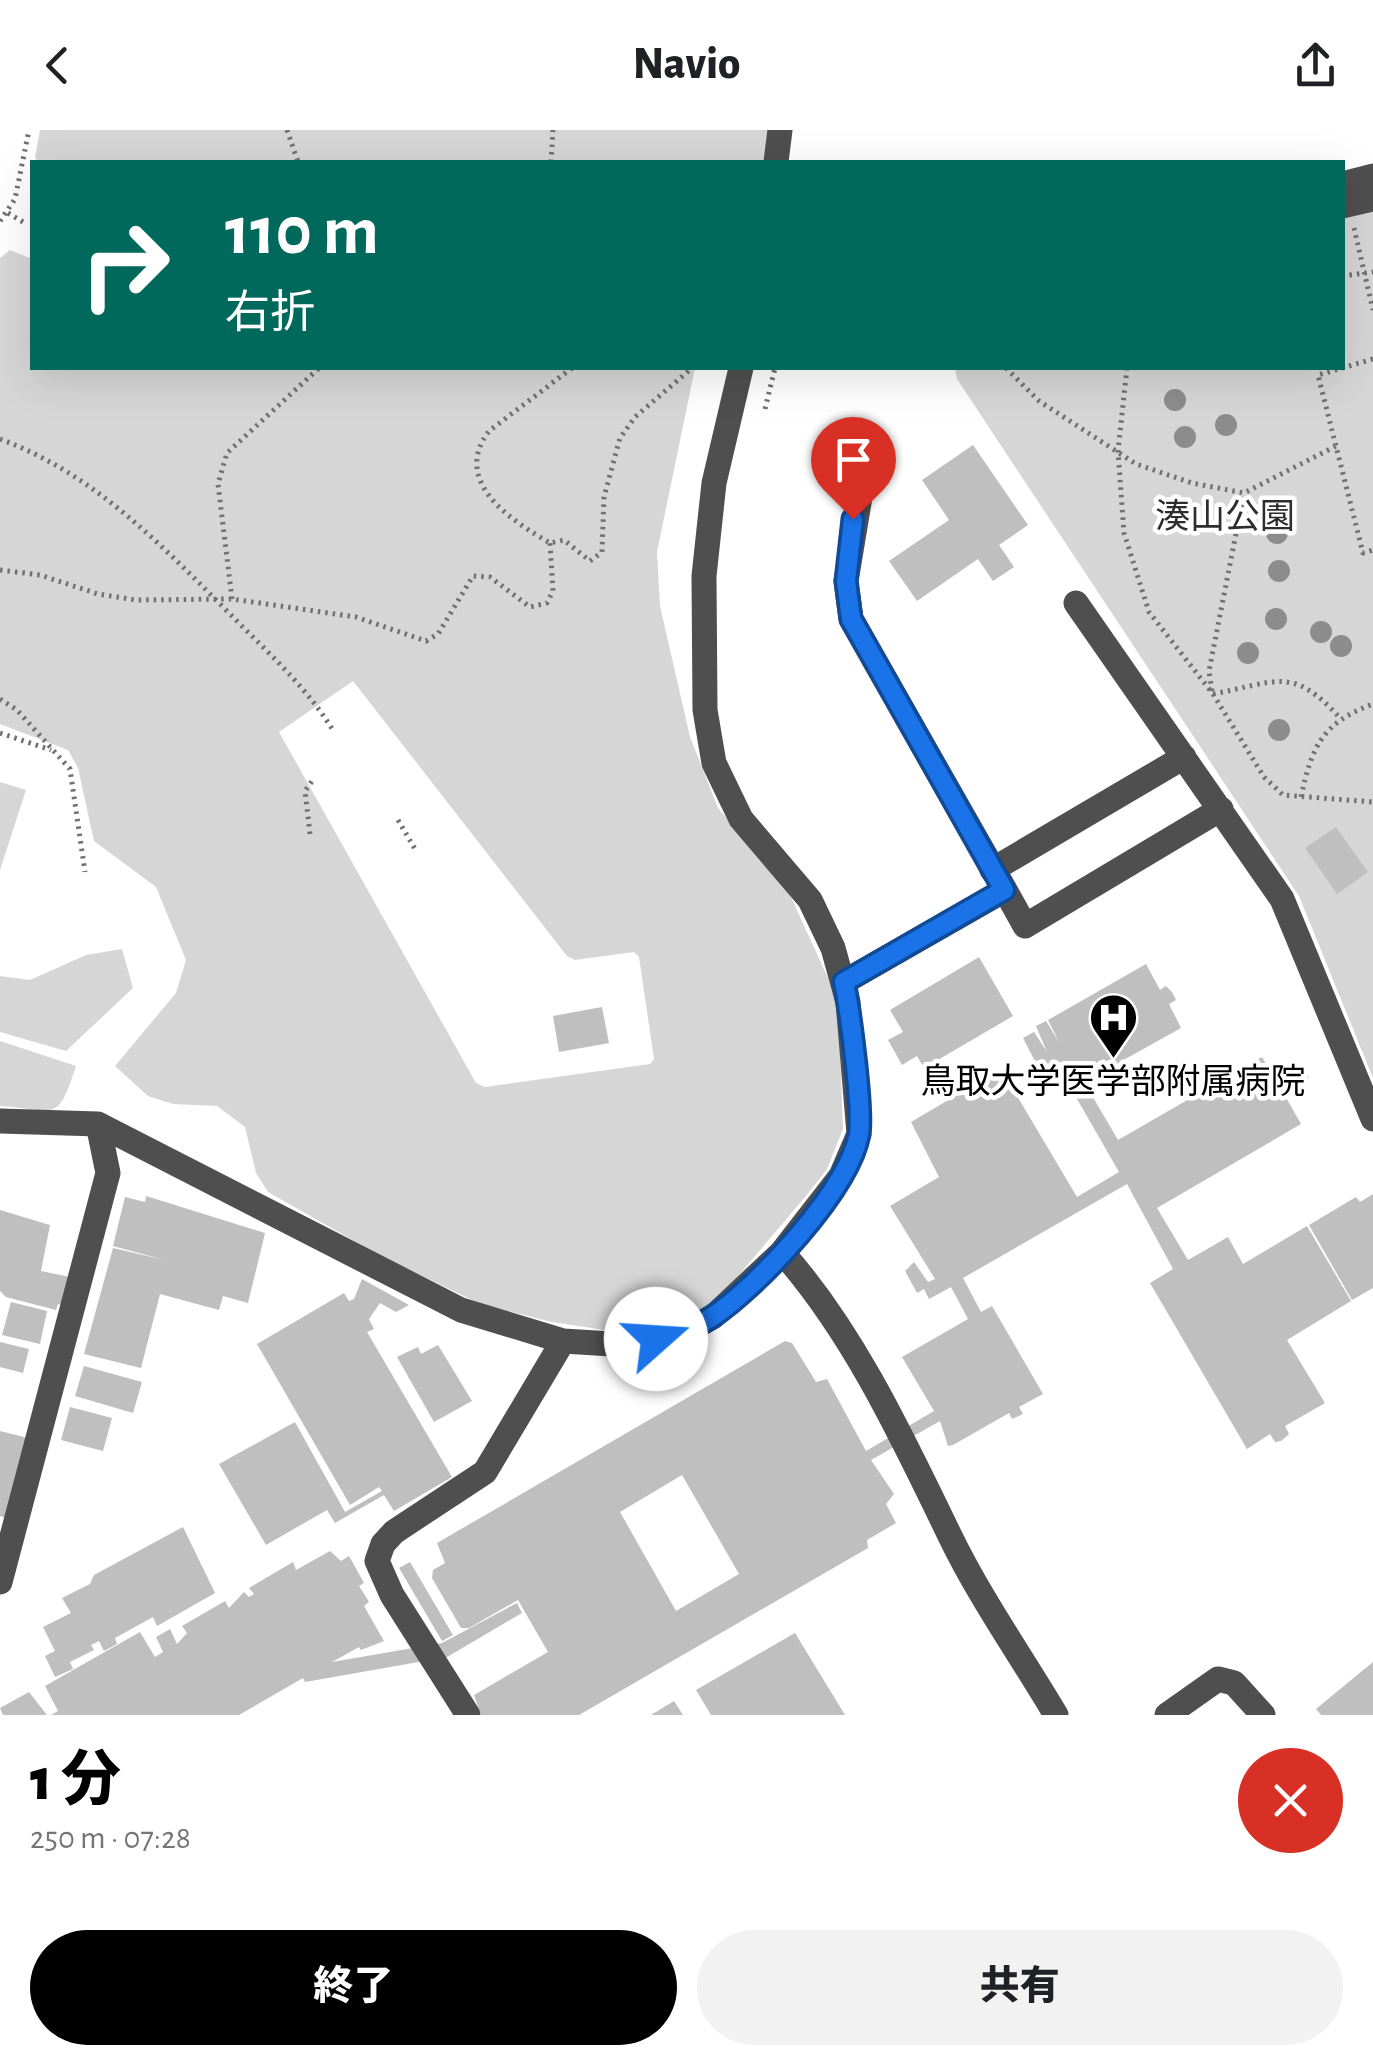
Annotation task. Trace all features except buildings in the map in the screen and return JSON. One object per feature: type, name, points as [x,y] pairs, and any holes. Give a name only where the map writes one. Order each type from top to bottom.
[{"type":"street","points":[[776,160],[780,130]]},
{"type":"street","points":[[1352,199],[1373,176]]},
{"type":"street","points":[[0,1121],[98,1124],[461,1310],[562,1341],[628,1345],[684,1333],[714,1316],[782,1252],[841,1176],[859,1134],[844,982],[810,900],[741,818],[714,763],[705,710],[704,576],[710,520],[741,370]]},
{"type":"street","points":[[870,436],[846,581],[851,619],[1025,926],[1221,809]]},
{"type":"street","points":[[1076,604],[1282,898],[1373,1119]]},
{"type":"street","points":[[844,982],[1184,757]]},
{"type":"street","points":[[0,1582],[108,1173],[98,1124]]},
{"type":"street","points":[[782,1252],[812,1286],[924,1477],[951,1539],[1056,1715]]},
{"type":"street","points":[[468,1715],[392,1595],[376,1560],[394,1532],[485,1472],[562,1341]]},
{"type":"street","points":[[1167,1715],[1218,1679],[1234,1682],[1263,1715]]},
{"type":"street","points":[[450,1686],[451,1715]]},
{"type":"path","points":[[0,221],[15,199],[29,130]]},
{"type":"path","points":[[286,130],[297,160]]},
{"type":"path","points":[[552,160],[553,130]]},
{"type":"path","points":[[1352,199],[1373,310]]},
{"type":"path","points":[[8,212],[23,222]]},
{"type":"path","points":[[1345,276],[1373,272]]},
{"type":"path","points":[[1345,367],[1373,359]]},
{"type":"path","points":[[232,599],[218,484],[226,453],[254,422],[282,403],[316,370]]},
{"type":"path","points":[[569,370],[488,430],[474,455],[492,504],[550,543],[564,540],[584,560],[600,557],[604,497],[620,438],[635,417],[690,370]]},
{"type":"path","points":[[765,408],[774,370]]},
{"type":"path","points":[[1008,370],[1039,401],[1136,464],[1192,483],[1244,493],[1336,446]]},
{"type":"path","points":[[1126,370],[1118,451],[1124,533],[1149,612],[1213,694],[1264,777],[1284,795],[1373,802]]},
{"type":"path","points":[[1335,370],[1318,375],[1363,553],[1373,550]]},
{"type":"path","points":[[0,439],[82,480],[137,522],[301,685],[334,732]]},
{"type":"path","points":[[1213,694],[1209,671],[1244,493]]},
{"type":"path","points":[[0,570],[40,574],[98,594],[136,600],[232,599],[356,617],[426,641],[438,634],[473,576],[490,577],[530,606],[546,603],[554,592],[550,543]]},
{"type":"path","points":[[1213,694],[1277,681],[1301,682],[1340,718]]},
{"type":"path","points":[[0,699],[70,769],[86,872]]},
{"type":"path","points":[[1302,797],[1318,743],[1330,724],[1373,704]]},
{"type":"path","points":[[0,733],[54,751]]},
{"type":"path","points":[[310,834],[304,791],[312,781]]},
{"type":"path","points":[[398,820],[415,848]]},
{"type":"green space","points":[[40,130],[769,130],[764,160],[35,157]]},
{"type":"green space","name":"湊山公園","points":[[1373,164],[1373,1078],[1299,896],[957,379],[955,370],[1345,370],[1345,171]]},
{"type":"green space","points":[[10,250],[30,258],[30,370],[695,370],[657,552],[660,606],[690,737],[718,808],[790,895],[838,1000],[843,1129],[827,1169],[717,1301],[661,1327],[618,1332],[552,1322],[480,1304],[372,1251],[268,1192],[256,1173],[245,1127],[217,1106],[173,1104],[148,1096],[115,1066],[176,993],[186,960],[156,887],[94,841],[78,768],[68,750],[0,724],[0,258]],"holes":[[[353,681],[567,956],[575,960],[634,952],[639,957],[654,1059],[650,1064],[485,1087],[476,1083],[279,732]]]},
{"type":"green space","points":[[0,782],[26,790],[0,870]]},
{"type":"green space","points":[[122,949],[133,988],[66,1051],[0,1032],[0,976],[30,980],[86,955]]},
{"type":"green space","points":[[0,1041],[76,1066],[59,1105],[44,1110],[0,1106]]},
{"type":"place","name":"鳥取大学医学部附属病院","points":[[1113,1060]]},
{"type":"route","points":[[656,1339],[684,1333],[714,1316],[782,1252],[841,1176],[859,1134],[844,982],[1004,890],[851,619],[846,581],[853,519]]}]
